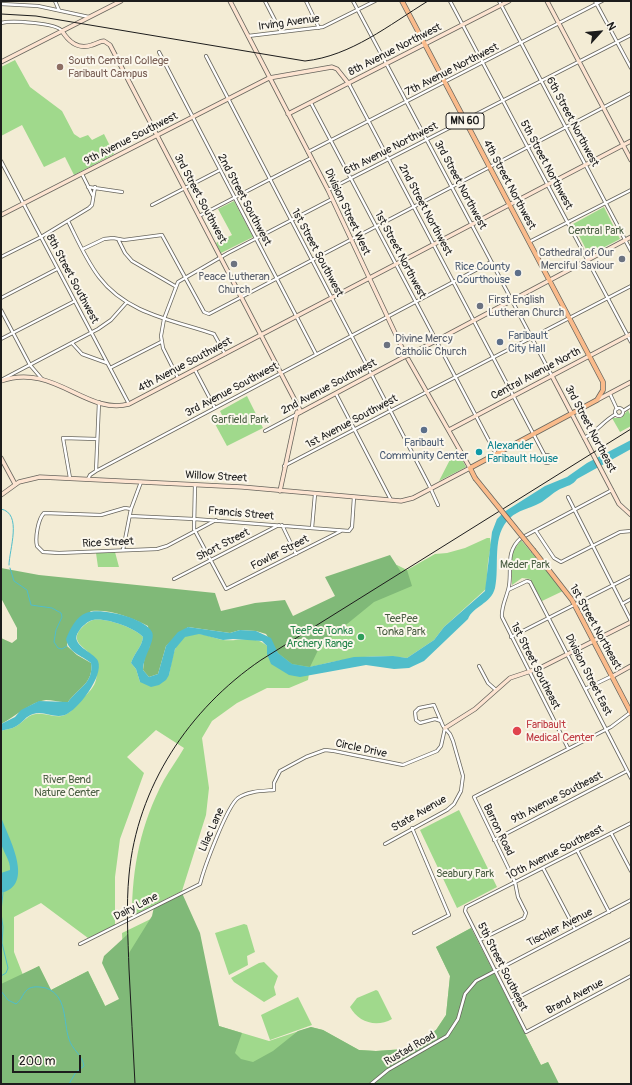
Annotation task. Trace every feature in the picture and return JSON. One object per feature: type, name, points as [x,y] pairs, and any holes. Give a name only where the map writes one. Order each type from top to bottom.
[{"type":"main road","name":"4th Street Northwest","points":[[402,1],[590,356]]},
{"type":"main road","name":"MN 60","points":[[590,356],[602,378],[603,390]]},
{"type":"main road","points":[[470,468],[597,400],[603,390]]},
{"type":"main road","name":"1st Street Northeast","points":[[470,468],[476,478],[561,584],[594,641],[631,712]]},
{"type":"street","points":[[55,1],[59,10]]},
{"type":"street","points":[[1,62],[121,1]]},
{"type":"street","name":"Division Street West","points":[[230,1],[332,198],[368,278],[404,352],[449,430]]},
{"type":"street","points":[[265,1],[281,32]]},
{"type":"street","points":[[306,1],[319,28]]},
{"type":"street","name":"3rd Street Northwest","points":[[354,1],[552,376]]},
{"type":"street","name":"Irving Avenue","points":[[248,36],[319,28],[375,1]]},
{"type":"street","name":"5th Street Northwest","points":[[450,1],[629,335],[631,342]]},
{"type":"street","name":"6th Street Northwest","points":[[499,1],[631,251]]},
{"type":"street","name":"8th Avenue Northwest","points":[[288,114],[509,1]]},
{"type":"street","points":[[547,1],[631,160]]},
{"type":"street","name":"7th Avenue Northwest","points":[[308,152],[521,44],[596,2],[602,1]]},
{"type":"street","points":[[596,2],[631,68]]},
{"type":"street","points":[[1,4],[38,6],[90,17]]},
{"type":"street","points":[[1,23],[14,22],[39,24],[61,29],[62,31]]},
{"type":"street","name":"3rd Street Southwest","points":[[62,31],[68,40],[81,46],[90,46],[102,41],[109,43],[242,297],[298,407],[299,413]]},
{"type":"street","name":"6th Avenue Northwest","points":[[328,190],[631,35]]},
{"type":"street","name":"2nd Street Southwest","points":[[159,52],[316,354]]},
{"type":"street","name":"1st Street Southwest","points":[[206,56],[290,220],[431,488]]},
{"type":"street","name":"9th Avenue Southwest","points":[[1,215],[269,78],[329,67],[335,68],[348,79],[357,80]]},
{"type":"street","name":"2nd Street Northwest","points":[[342,75],[349,84],[388,160],[454,281],[545,456]]},
{"type":"street","points":[[83,249],[104,239],[124,240],[162,235],[207,314],[277,279],[631,93]]},
{"type":"street","name":"1st Street Northwest","points":[[311,103],[476,416]]},
{"type":"street","name":"4th Avenue Southwest","points":[[1,381],[20,377],[43,379],[99,402],[117,407],[129,404],[631,141]]},
{"type":"street","points":[[199,216],[311,158]]},
{"type":"street","name":"8th Street Southwest","points":[[1,161],[129,404]]},
{"type":"street","points":[[1,173],[6,170]]},
{"type":"street","points":[[152,205],[220,170]]},
{"type":"street","points":[[82,174],[93,197]]},
{"type":"street","points":[[88,186],[122,192]]},
{"type":"street","points":[[1,257],[41,237],[91,207],[95,188]]},
{"type":"street","points":[[529,242],[631,190]]},
{"type":"street","points":[[178,379],[166,356],[161,342],[161,330],[175,286],[185,276],[332,198]]},
{"type":"street","points":[[68,221],[99,277],[112,291],[127,302],[145,312],[214,334],[225,354]]},
{"type":"street","name":"2nd Avenue Southwest","points":[[265,431],[631,237]]},
{"type":"street","points":[[118,239],[122,248],[132,260],[175,286]]},
{"type":"street","points":[[122,248],[124,240]]},
{"type":"street","name":"3rd Avenue Southwest","points":[[88,479],[90,475],[96,471],[491,262]]},
{"type":"street","points":[[1,298],[58,269]]},
{"type":"street","name":"1st Avenue Southwest","points":[[284,466],[355,430],[389,410],[456,378],[631,286]]},
{"type":"street","points":[[1,339],[75,301]]},
{"type":"street","points":[[1,381],[91,333],[111,320],[127,302]]},
{"type":"street","points":[[1,310],[30,365],[43,379]]},
{"type":"street","name":"Central Avenue North","points":[[449,430],[629,335]]},
{"type":"street","points":[[110,368],[161,342]]},
{"type":"street","points":[[72,343],[82,354],[108,364]]},
{"type":"street","points":[[195,370],[215,408]]},
{"type":"street","name":"3rd Street Northeast","points":[[552,376],[612,490],[623,509],[631,515]]},
{"type":"street","points":[[597,400],[631,382]]},
{"type":"street","points":[[603,390],[614,391]]},
{"type":"street","points":[[336,394],[392,501]]},
{"type":"street","points":[[584,438],[596,431],[607,420],[616,414],[617,409],[610,394]]},
{"type":"street","points":[[96,471],[99,402]]},
{"type":"street","points":[[616,414],[621,416],[623,411],[631,406]]},
{"type":"street","points":[[617,409],[623,411]]},
{"type":"street","points":[[280,491],[284,466],[299,413]]},
{"type":"street","points":[[476,416],[496,454]]},
{"type":"street","points":[[449,430],[470,468]]},
{"type":"street","points":[[70,478],[63,438],[97,439]]},
{"type":"street","points":[[1,458],[15,484]]},
{"type":"street","name":"Willow Street","points":[[1,495],[15,484],[34,477],[195,485],[392,501],[409,500],[470,468]]},
{"type":"street","points":[[123,550],[131,509],[141,482]]},
{"type":"street","points":[[195,485],[195,531],[210,561]]},
{"type":"street","points":[[431,488],[438,505]]},
{"type":"street","points":[[508,590],[510,558],[514,545],[521,538],[612,490]]},
{"type":"street","points":[[312,528],[315,494]]},
{"type":"street","name":"Francis Street","points":[[130,516],[216,520],[350,530],[354,497]]},
{"type":"street","points":[[445,728],[475,709],[510,678],[530,672],[631,622],[568,497]]},
{"type":"street","name":"Rice Street","points":[[131,509],[125,508],[101,515],[44,513],[40,519],[36,543],[41,550],[59,553],[162,548],[216,520]]},
{"type":"street","points":[[280,525],[296,554]]},
{"type":"street","name":"Short Street","points":[[174,579],[280,525]]},
{"type":"street","name":"Fowler Street","points":[[210,561],[226,589],[342,530]]},
{"type":"street","points":[[536,531],[554,558],[559,561],[566,560],[620,532],[631,531]]},
{"type":"street","points":[[511,637],[631,576]]},
{"type":"street","name":"Division Street East","points":[[508,590],[528,581],[568,654],[631,778]]},
{"type":"street","name":"1st Street Southeast","points":[[508,590],[501,613],[503,622],[568,748]]},
{"type":"street","points":[[622,604],[631,599]]},
{"type":"street","points":[[479,666],[488,683],[496,690]]},
{"type":"street","points":[[585,689],[631,666]]},
{"type":"street","name":"State Avenue","points":[[385,844],[446,810],[454,804],[461,791],[463,781],[461,770],[450,734],[441,721],[434,705],[418,708],[415,712],[416,720],[420,723],[435,719],[441,721]]},
{"type":"street","points":[[568,748],[606,730],[631,712]]},
{"type":"street","name":"Circle Drive","points":[[274,790],[274,783],[280,771],[306,757],[325,750],[403,765],[437,751],[441,746],[445,728]]},
{"type":"street","name":"Barron Road","points":[[480,940],[524,918],[526,915],[518,897],[515,882],[474,797],[568,748]]},
{"type":"street","name":"9th Avenue Southeast","points":[[494,840],[627,771]]},
{"type":"street","name":"Lilac Lane","points":[[200,884],[204,870],[234,802],[248,793],[274,790]]},
{"type":"street","name":"10th Avenue Southeast","points":[[466,909],[631,822]]},
{"type":"street","points":[[412,828],[449,915],[414,933]]},
{"type":"street","points":[[611,833],[631,871]]},
{"type":"street","points":[[577,850],[609,912]]},
{"type":"street","points":[[543,868],[575,930]]},
{"type":"street","name":"Dairy Lane","points":[[80,944],[200,884]]},
{"type":"street","name":"Tischler Avenue","points":[[495,970],[631,900]]},
{"type":"street","name":"5th Street Southeast","points":[[466,909],[526,1032]]},
{"type":"street","points":[[511,1001],[631,939]]},
{"type":"street","name":"Rustad Road","points":[[371,1084],[388,1070],[447,1036],[458,1019],[468,989],[476,981],[495,970]]},
{"type":"street","name":"Brand Avenue","points":[[526,1032],[631,976]]},
{"type":"green space","points":[[15,60],[30,87],[62,111],[74,134],[80,138],[88,135],[92,140],[104,134],[114,154],[74,175],[65,157],[44,167],[22,125],[1,136],[1,67]]},
{"type":"green space","points":[[234,201],[253,237],[221,253],[216,243],[232,235],[218,209]]},
{"type":"green space","name":"Central Park","points":[[604,207],[620,239],[589,255],[573,224]]},
{"type":"green space","name":"Garfield Park","points":[[247,396],[263,428],[227,446],[214,422],[223,417],[220,411]]},
{"type":"green space","points":[[628,410],[631,416],[631,426],[620,432],[612,418],[621,418]]},
{"type":"green space","points":[[456,448],[466,467],[439,481]]},
{"type":"green space","name":"River Bend Nature Center","points":[[490,538],[491,545],[486,589],[444,627],[434,640],[407,658],[382,656],[358,658],[310,667],[308,680],[289,688],[267,688],[237,703],[212,721],[202,738],[209,788],[206,815],[182,891],[132,916],[132,898],[136,863],[139,846],[149,812],[164,780],[184,748],[156,730],[127,757],[144,773],[120,839],[115,877],[115,925],[88,938],[41,903],[14,917],[14,952],[23,975],[39,966],[51,990],[88,971],[128,1052],[122,933],[163,913],[219,1026],[269,1041],[311,1027],[323,1030],[359,1050],[376,1051],[405,1049],[436,1030],[446,1015],[450,976],[436,947],[471,928],[541,1065],[548,1062],[559,1084],[1,1084],[1,731],[16,726],[33,715],[43,714],[61,716],[68,714],[91,690],[96,678],[96,669],[91,655],[78,641],[77,635],[81,628],[93,620],[104,620],[120,624],[134,630],[143,637],[140,647],[131,663],[136,669],[140,682],[169,675],[172,659],[178,643],[186,636],[191,634],[200,634],[223,640],[257,640],[267,646],[267,653],[349,595],[397,565],[407,570],[435,554],[447,553],[465,548]]},
{"type":"green space","name":"Meder Park","points":[[521,540],[563,591],[542,601],[530,579],[522,578],[512,585],[512,553]]},
{"type":"green space","points":[[115,552],[119,567],[98,567],[96,553]]},
{"type":"green space","points":[[390,555],[401,572],[407,570],[412,586],[374,602],[320,646],[310,667],[292,664],[278,653],[266,634],[256,631],[240,630],[230,633],[188,627],[166,646],[158,674],[149,677],[143,670],[145,654],[150,646],[148,626],[113,612],[91,611],[74,626],[69,634],[67,646],[77,655],[91,663],[90,676],[88,680],[68,702],[46,700],[40,701],[1,724],[1,638],[12,643],[17,639],[17,628],[1,598],[1,568],[39,575],[215,593],[221,611],[255,603],[285,600],[293,616],[335,596],[325,577]]},
{"type":"green space","name":"Seabury Park","points":[[459,810],[497,887],[457,908],[420,830]]},
{"type":"green space","points":[[182,893],[200,933],[219,1026],[242,1033],[235,1053],[241,1059],[253,1062],[273,1051],[298,1031],[311,1027],[323,1030],[359,1050],[376,1051],[405,1049],[436,1030],[446,1015],[450,976],[436,947],[471,928],[541,1065],[548,1062],[559,1084],[1,1084],[1,984],[39,966],[51,990],[88,971],[105,1006],[119,999],[102,963],[104,956],[128,934],[129,953],[152,916],[154,907]]},
{"type":"green space","points":[[244,924],[247,925],[255,952],[247,956],[248,965],[229,975],[215,933]]},
{"type":"green space","points":[[264,962],[278,976],[274,987],[276,995],[264,1002],[234,982],[231,978],[259,963]]},
{"type":"green space","points":[[376,990],[378,991],[392,1019],[386,1022],[374,1023],[363,1020],[353,1012],[350,1007],[357,998]]},
{"type":"green space","points":[[298,997],[312,1025],[270,1040],[261,1015]]},
{"type":"water","points":[[631,440],[631,449],[577,479],[572,484],[557,491],[540,503],[520,511],[510,518],[500,533],[497,551],[495,588],[490,598],[474,611],[468,619],[424,661],[409,668],[394,669],[366,665],[300,677],[289,675],[271,664],[267,654],[267,646],[262,641],[233,639],[223,640],[199,634],[185,637],[175,649],[169,675],[166,680],[159,685],[151,687],[140,682],[136,669],[131,663],[143,637],[134,630],[120,624],[104,620],[93,620],[83,626],[76,636],[79,644],[96,658],[99,667],[94,683],[83,700],[65,715],[56,716],[41,713],[33,714],[28,716],[20,724],[1,731],[1,724],[15,717],[21,710],[39,701],[68,702],[88,680],[90,676],[91,663],[73,651],[66,639],[76,620],[86,613],[101,611],[122,615],[141,622],[148,627],[153,635],[143,670],[149,677],[158,674],[166,646],[178,632],[188,627],[230,633],[240,630],[256,631],[271,638],[278,653],[292,664],[309,667],[354,657],[393,656],[407,658],[434,640],[444,627],[485,591],[492,532],[497,519],[504,512],[545,486],[567,477],[587,463]]},
{"type":"water","points":[[1,817],[17,860],[18,871],[17,881],[11,888],[1,893],[1,873],[10,870],[10,867],[1,843]]},
{"type":"waterway","points":[[1,509],[8,512],[12,517],[13,533],[9,565]]},
{"type":"waterway","points":[[10,568],[14,581],[27,590],[31,605],[52,608],[61,613],[62,617],[56,630],[54,642],[58,648],[62,649],[67,646]]},
{"type":"waterway","points":[[1,911],[3,893]]},
{"type":"waterway","points":[[1,913],[3,927],[2,943],[8,968],[6,973],[1,976]]},
{"type":"waterway","points":[[1,991],[8,1000],[16,1004],[28,989],[34,987],[46,988],[58,997],[64,1010],[70,1043],[81,1058],[84,1066],[76,1072],[69,1084]]},
{"type":"railway","points":[[1,14],[36,16],[305,61],[322,58],[354,46],[428,1]]},
{"type":"railway","points":[[135,1084],[129,969],[129,875],[134,843],[143,811],[155,781],[171,753],[190,726],[211,702],[235,680],[261,660],[631,429]]},
{"type":"place","name":"South Central College Faribault Campus","points":[[60,67]]},
{"type":"place","name":"Cathedral of Our Merciful Saviour","points":[[622,259]]},
{"type":"place","name":"Peace Lutheran Church","points":[[234,264]]},
{"type":"place","name":"Rice County Courthouse","points":[[518,273]]},
{"type":"place","name":"First English Lutheran Church","points":[[480,306]]},
{"type":"place","name":"Faribault City Hall","points":[[500,342]]},
{"type":"place","name":"Divine Mercy Catholic Church","points":[[387,345]]},
{"type":"place","name":"Faribault Community Center","points":[[424,430]]},
{"type":"place","name":"Alexander Faribault House","points":[[479,452]]},
{"type":"place","name":"TeePee Tonka Archery Range","points":[[361,637]]},
{"type":"place","name":"Faribault Medical Center","points":[[517,731]]},
{"type":"park label","name":"TeePee Tonka Park","points":[[401,625]]}]
